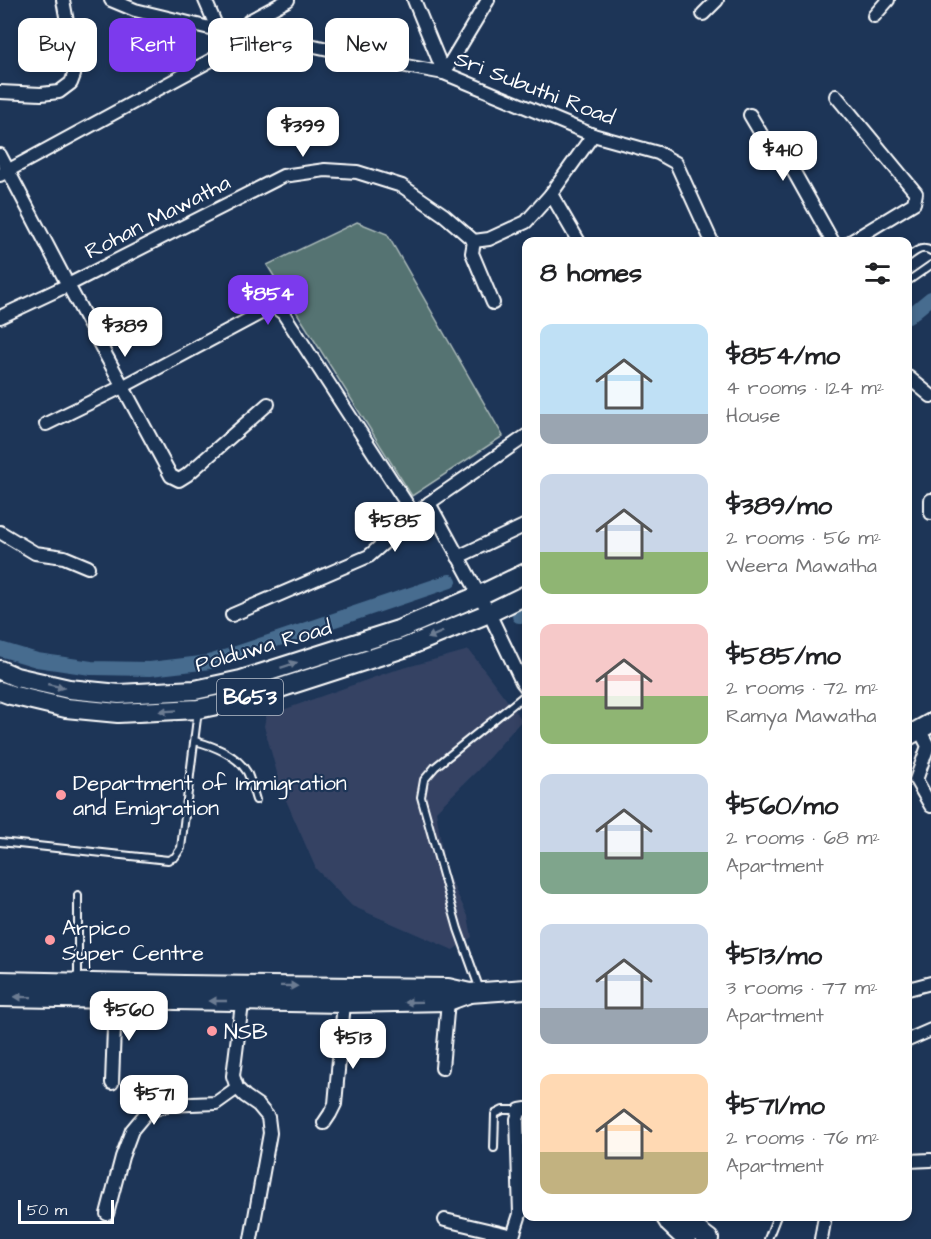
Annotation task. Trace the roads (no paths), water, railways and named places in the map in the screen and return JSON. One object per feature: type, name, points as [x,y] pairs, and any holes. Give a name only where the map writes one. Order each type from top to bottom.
[{"type":"main road","name":"Polduwa Road","points":[[0,670],[16,677],[69,689],[119,694],[195,690],[241,680],[398,630],[480,596],[522,575]]},
{"type":"main road","name":"Polduwa Road","points":[[0,691],[66,708],[118,713],[198,709],[246,699],[404,648],[522,597]]},
{"type":"main road","points":[[0,981],[78,983],[243,993],[344,1003],[448,1001],[475,993],[522,990]]},
{"type":"main road","points":[[0,997],[115,1000],[243,993],[448,988],[475,993]]},
{"type":"main road","points":[[668,1221],[686,1239]]},
{"type":"main road","points":[[687,1221],[709,1239]]},
{"type":"street","points":[[0,92],[40,94],[59,92],[71,83],[74,75],[74,60],[63,0]]},
{"type":"street","points":[[111,0],[135,10],[208,28]]},
{"type":"street","points":[[205,0],[213,18]]},
{"type":"street","points":[[255,18],[288,0]]},
{"type":"street","points":[[414,0],[444,73]]},
{"type":"street","points":[[444,73],[488,0]]},
{"type":"street","points":[[703,14],[717,0]]},
{"type":"street","points":[[874,16],[888,0]]},
{"type":"street","name":"Sri Subuthi Road","points":[[313,46],[444,73],[593,135],[658,153],[676,163],[710,237]]},
{"type":"street","name":"Sri Subuthi Road","points":[[4,173],[208,62]]},
{"type":"street","points":[[836,96],[916,193],[914,202],[858,237]]},
{"type":"street","points":[[750,115],[763,137],[785,156],[830,237]]},
{"type":"street","points":[[493,303],[472,253],[474,241],[489,240],[526,222],[551,194],[593,135]]},
{"type":"street","points":[[0,155],[4,173],[124,386],[171,476],[179,480],[187,476],[268,404]]},
{"type":"street","name":"Rohan Mawatha","points":[[0,317],[283,176],[325,170],[357,172],[402,186],[444,215],[474,241]]},
{"type":"street","points":[[551,194],[576,237]]},
{"type":"street","points":[[46,424],[124,386],[270,308],[276,308],[283,313],[414,515]]},
{"type":"street","points":[[912,380],[931,396]]},
{"type":"street","points":[[232,615],[369,556],[429,503],[522,439]]},
{"type":"street","points":[[931,500],[931,513]]},
{"type":"street","points":[[429,503],[489,613],[522,682]]},
{"type":"street","points":[[458,557],[522,527]]},
{"type":"street","points":[[0,532],[35,553],[64,558],[88,567]]},
{"type":"street","points":[[919,729],[928,746],[916,780],[931,806]]},
{"type":"street","points":[[912,988],[931,983]]},
{"type":"street","points":[[243,993],[233,1076],[237,1088],[268,1117],[270,1133],[251,1239]]},
{"type":"street","points":[[112,1083],[115,1000]]},
{"type":"street","points":[[442,1068],[448,1001]]},
{"type":"street","points":[[324,1123],[335,1104],[344,1003]]},
{"type":"street","points":[[912,1038],[931,1030]]},
{"type":"street","points":[[107,1214],[132,1130],[147,1112],[167,1106],[216,1103],[237,1088]]},
{"type":"street","points":[[445,1220],[513,1236],[520,1214],[517,1119],[522,1112]]},
{"type":"street","points":[[912,1161],[931,1160]]},
{"type":"street","points":[[821,1239],[824,1221]]},
{"type":"lane","points":[[912,254],[922,248],[931,251]]},
{"type":"lane","points":[[912,277],[931,265]]},
{"type":"lane","points":[[0,842],[168,860],[175,857],[181,848],[195,741],[198,709],[195,690]]},
{"type":"lane","points":[[475,993],[421,797],[424,780],[435,766],[522,691]]},
{"type":"lane","points":[[195,741],[212,745],[233,757],[247,773],[256,800]]},
{"type":"lane","points":[[78,895],[78,983]]},
{"type":"lane","points":[[494,1148],[495,1114],[503,1110],[522,1110]]},
{"type":"lane","points":[[768,1239],[775,1221]]},
{"type":"waterway","points":[[912,314],[931,298]]},
{"type":"waterway","points":[[0,649],[37,660],[91,668],[150,669],[210,662],[450,581]]},
{"type":"place","name":"Department of Immigration and Emigration","points":[[61,795]]},
{"type":"place","name":"Arpico Super Centre","points":[[50,940]]},
{"type":"place","name":"NSB","points":[[212,1031]]}]
